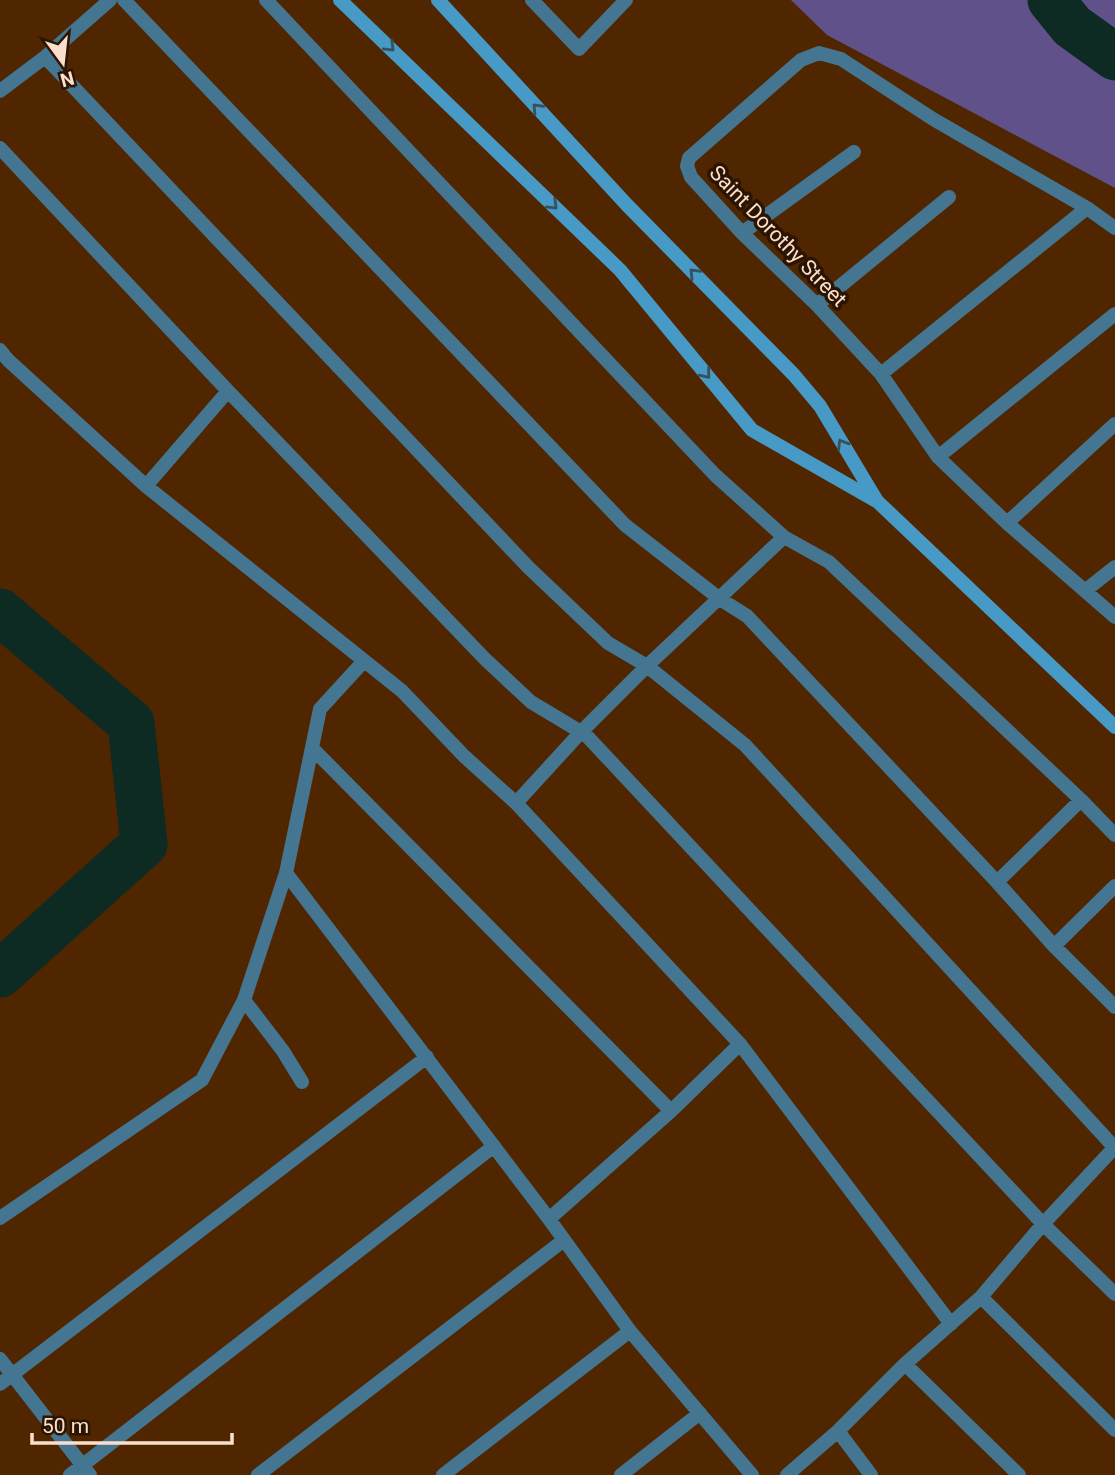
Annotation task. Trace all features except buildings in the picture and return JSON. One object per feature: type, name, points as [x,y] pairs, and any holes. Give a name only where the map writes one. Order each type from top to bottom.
[{"type":"street","points":[[0,91],[45,57],[110,0]]},
{"type":"street","points":[[124,0],[625,525],[720,600],[747,617],[1054,946],[1115,1007]]},
{"type":"street","points":[[266,0],[715,475],[784,537],[829,562],[1115,835]]},
{"type":"street","points":[[341,0],[620,270],[752,430],[878,502],[1115,727]]},
{"type":"street","points":[[438,0],[627,205],[794,375],[820,406],[878,502]]},
{"type":"street","points":[[532,0],[579,49],[626,0]]},
{"type":"street","name":"Saint Dorothy Street","points":[[1115,228],[1087,208],[933,119],[841,60],[819,54],[801,60],[689,158],[687,166],[691,177],[742,233],[817,305],[881,374],[938,457],[1007,523],[1115,617]]},
{"type":"street","points":[[45,57],[528,567],[608,643],[647,666],[745,745],[1115,1147],[1043,1224],[981,1297],[787,1475]]},
{"type":"street","points":[[0,148],[228,391],[507,681],[531,702],[586,735],[1043,1224],[1115,1294]]},
{"type":"street","points":[[742,233],[854,152]]},
{"type":"street","points":[[817,305],[949,197]]},
{"type":"street","points":[[881,374],[1087,208]]},
{"type":"street","points":[[938,457],[1115,314]]},
{"type":"street","points":[[0,350],[146,486],[402,691],[464,756],[516,803],[740,1044],[951,1324]]},
{"type":"street","points":[[146,486],[228,391]]},
{"type":"street","points":[[1007,523],[1115,424]]},
{"type":"street","points":[[516,803],[647,666],[784,537]]},
{"type":"street","points":[[1086,590],[1115,567]]},
{"type":"street","points":[[0,1218],[202,1080],[243,1000],[286,873],[320,709],[364,661]]},
{"type":"street","points":[[312,748],[671,1111]]},
{"type":"street","points":[[997,882],[1081,800]]},
{"type":"street","points":[[286,873],[549,1219],[630,1331],[752,1475]]},
{"type":"street","points":[[1054,946],[1115,886]]},
{"type":"street","points":[[243,1000],[283,1051],[302,1082]]},
{"type":"street","points":[[549,1219],[671,1111],[740,1044]]},
{"type":"street","points":[[6,1379],[426,1057]]},
{"type":"street","points":[[70,1475],[86,1470],[494,1146]]},
{"type":"street","points":[[258,1475],[564,1240]]},
{"type":"street","points":[[981,1297],[1115,1430]]},
{"type":"street","points":[[443,1475],[630,1331]]},
{"type":"street","points":[[0,1359],[6,1379],[86,1470]]},
{"type":"street","points":[[905,1364],[1019,1475]]},
{"type":"street","points":[[621,1475],[700,1413]]},
{"type":"street","points":[[838,1431],[871,1475]]},
{"type":"shaded area","points":[[791,0],[1115,0],[1115,188],[827,35]]},
{"type":"waterway","points":[[1051,0],[1072,26],[1115,57]]},
{"type":"waterway","points":[[0,612],[131,723],[144,844],[0,974]]}]
